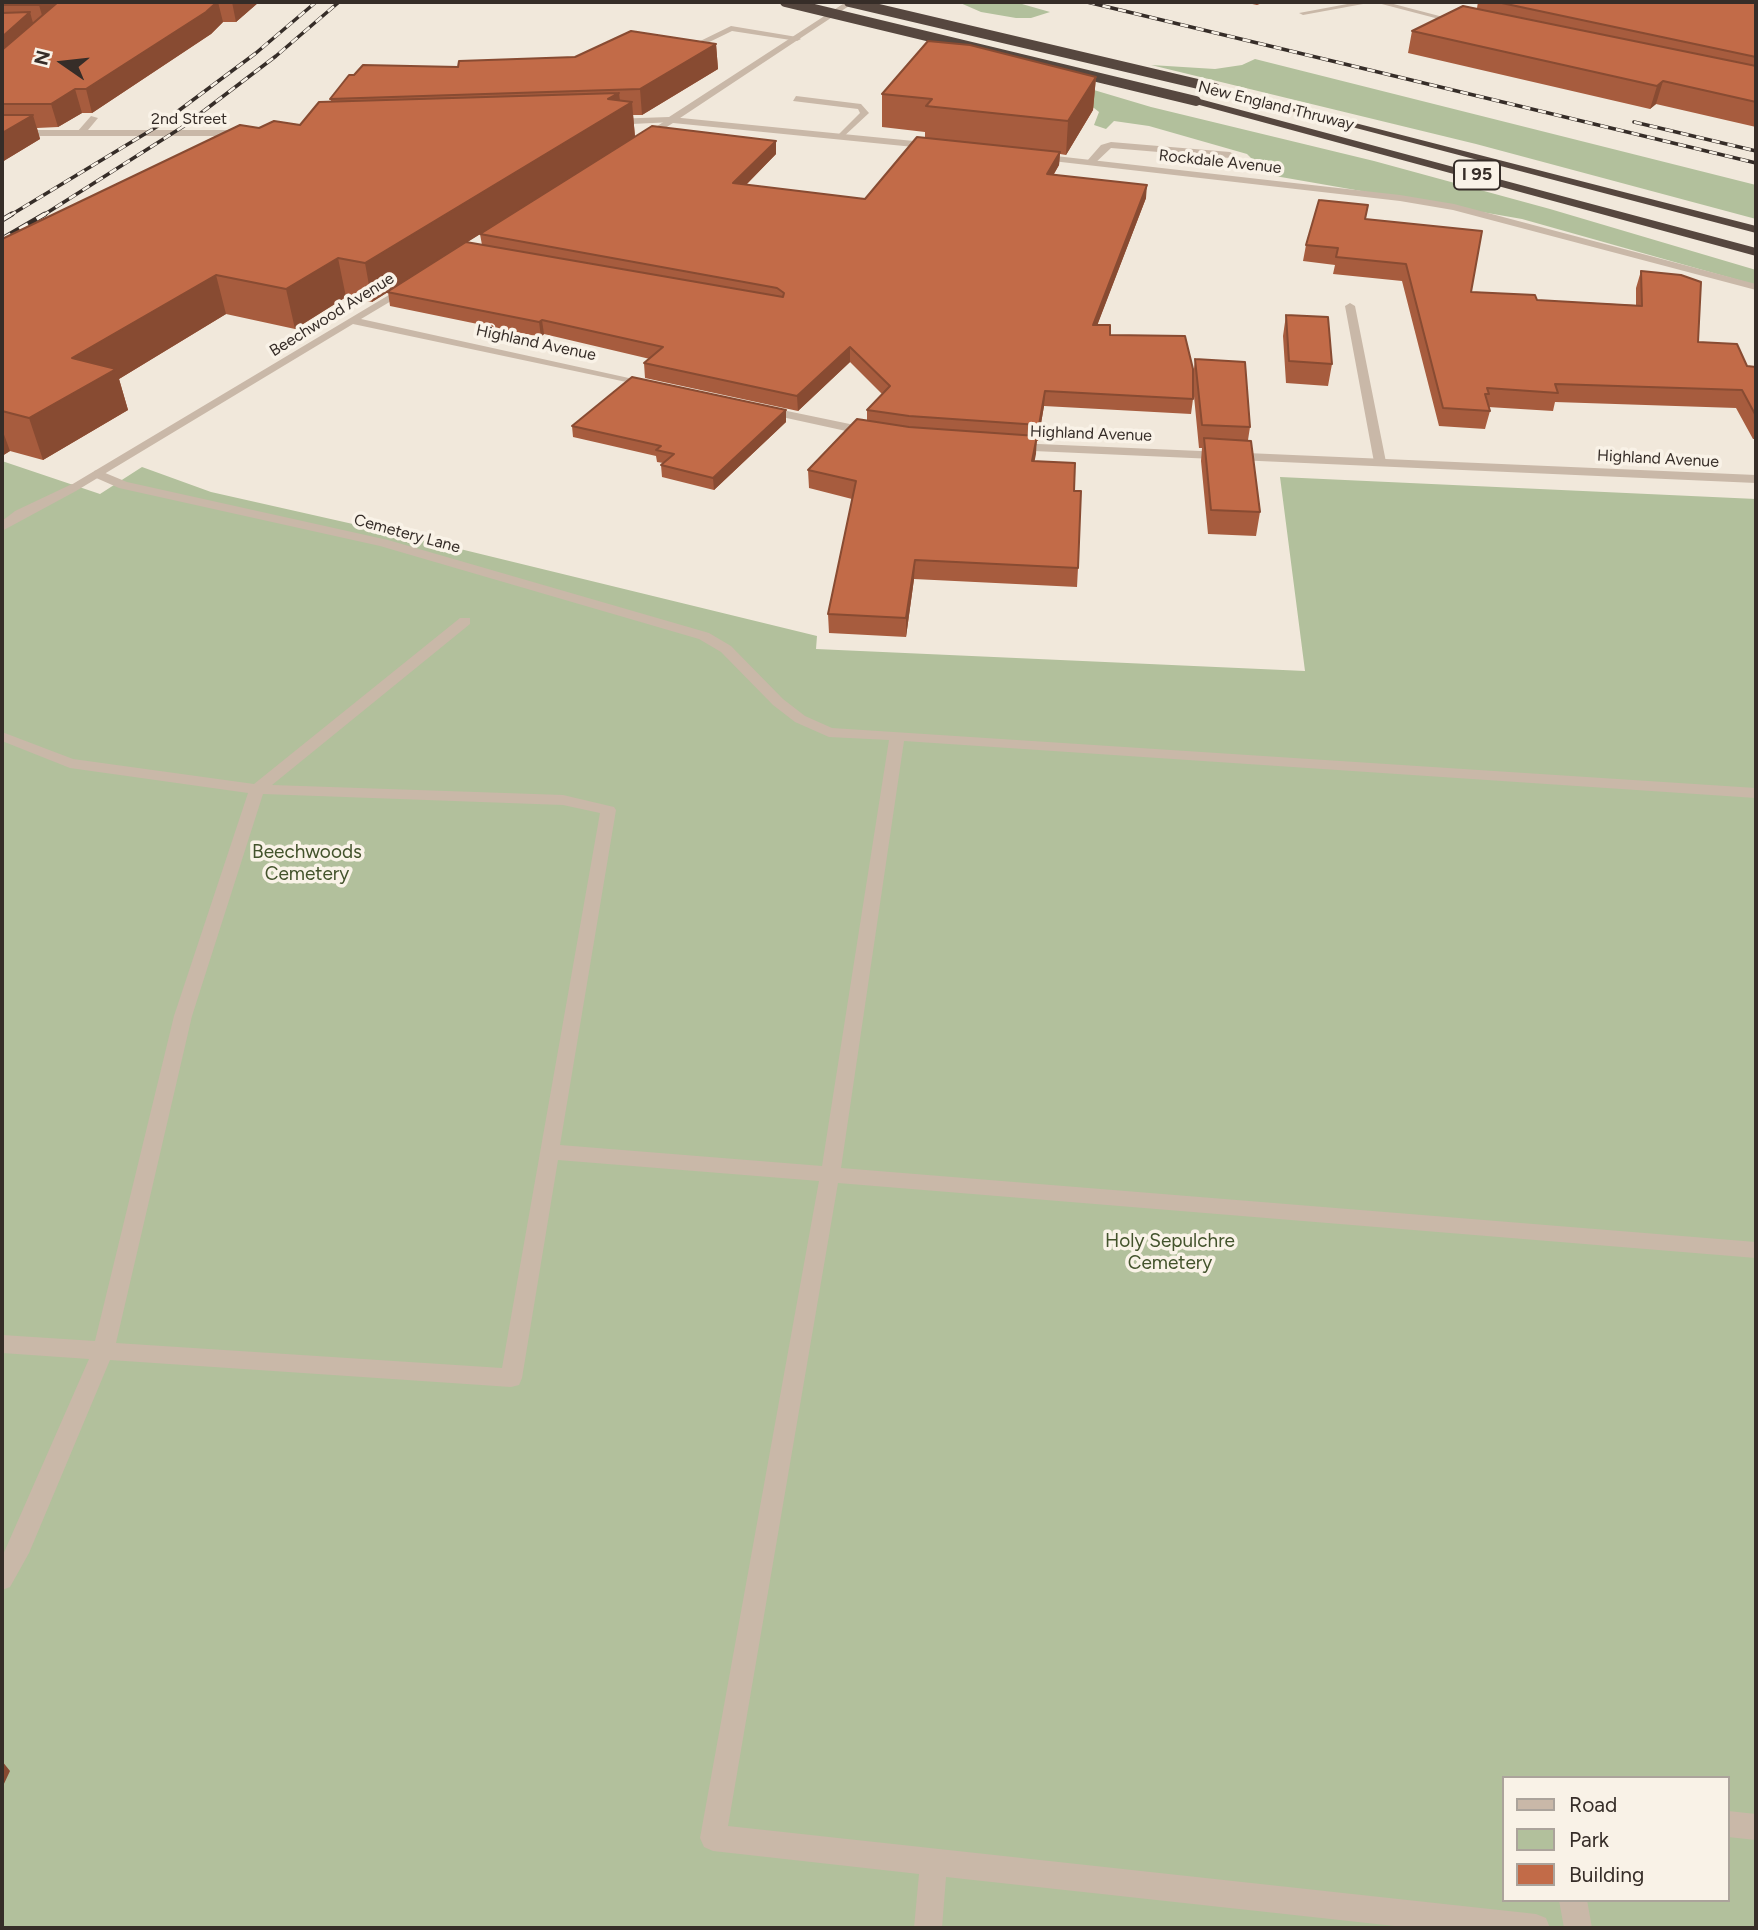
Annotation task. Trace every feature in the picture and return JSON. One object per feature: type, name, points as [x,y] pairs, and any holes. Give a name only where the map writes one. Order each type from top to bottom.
[{"type":"highway","name":"New England Thruway","points":[[785,2],[1196,101],[1756,252]]},
{"type":"highway","name":"New England Thruway","points":[[850,2],[1215,88],[1756,230]]},
{"type":"street","points":[[625,149],[850,2]]},
{"type":"street","points":[[1303,13],[1370,2]]},
{"type":"street","points":[[1378,2],[1476,26]]},
{"type":"street","points":[[692,47],[731,28],[797,39]]},
{"type":"street","points":[[796,99],[861,107],[864,113],[841,136]]},
{"type":"street","points":[[80,134],[94,118]]},
{"type":"street","points":[[602,122],[671,120],[947,147]]},
{"type":"street","name":"2nd Street","points":[[2,133],[263,133]]},
{"type":"street","points":[[1090,163],[1104,147],[1111,145],[1230,155]]},
{"type":"street","name":"Rockdale Avenue","points":[[1025,156],[1387,196],[1454,207],[1756,287]]},
{"type":"street","name":"Beechwood Avenue","points":[[2,527],[98,474],[421,278]]},
{"type":"street","points":[[1350,306],[1380,462]]},
{"type":"street","name":"Highland Avenue","points":[[354,321],[659,386]]},
{"type":"street","points":[[753,408],[885,434]]},
{"type":"street","name":"Highland Avenue","points":[[996,445],[1756,479]]},
{"type":"street","name":"Cemetery Lane","points":[[98,474],[123,485],[383,543],[704,636],[726,649],[778,702],[800,719],[830,732],[1756,793]]},
{"type":"street","points":[[2,1579],[21,1545],[104,1349],[183,1016],[257,789],[465,621]]},
{"type":"street","points":[[2,736],[70,763],[257,789],[563,800],[608,810],[511,1378],[2,1344]]},
{"type":"street","points":[[897,736],[830,1175],[713,1838],[1536,1928]]},
{"type":"street","points":[[551,1152],[1756,1250]]},
{"type":"street","points":[[1730,1824],[1756,1827]]},
{"type":"street","points":[[928,1928],[934,1862]]},
{"type":"street","points":[[1573,1902],[1578,1928]]},
{"type":"green space","points":[[958,2],[1015,2],[1050,12],[1031,18],[1016,18],[981,12]]},
{"type":"green space","points":[[1255,59],[1756,185],[1756,219],[1476,144],[1151,65],[1215,69],[1242,65]]},
{"type":"green space","points":[[993,60],[1151,107],[1374,161],[1550,209],[1756,270],[1756,285],[1522,219],[1275,176],[1264,171],[1247,154],[1149,126],[1114,121],[1106,129],[1094,125],[1099,112],[1094,108],[966,74]]},
{"type":"green space","name":"Holy Sepulchre Cemetery","points":[[2,461],[100,494],[142,467],[211,492],[415,538],[817,636],[816,649],[1305,671],[1280,477],[1756,499],[1756,1928],[2,1928]]},
{"type":"building","points":[[2,2],[42,2],[39,5],[2,5]]},
{"type":"building","points":[[58,2],[217,2],[206,12],[86,89],[75,89],[51,104],[2,104],[2,50]]},
{"type":"building","points":[[1497,2],[1756,2],[1756,57]]},
{"type":"building","points":[[1463,6],[1756,66],[1756,102],[1663,81],[1657,86],[1412,31]]},
{"type":"building","points":[[30,12],[2,37],[2,13]]},
{"type":"building","points":[[631,31],[716,44],[640,89],[330,99],[349,75],[354,75],[363,65],[458,67],[459,61],[575,57]]},
{"type":"building","points":[[928,41],[970,45],[1096,77],[1068,121],[926,106],[932,99],[882,94]]},
{"type":"building","points":[[619,93],[608,99],[632,102],[365,263],[338,258],[286,289],[216,275],[72,358],[116,369],[29,418],[2,411],[2,239],[240,125],[259,128],[274,121],[300,125],[319,102]]},
{"type":"building","points":[[2,115],[33,115],[2,133]]},
{"type":"building","points":[[652,126],[776,141],[733,183],[865,199],[917,137],[1060,152],[1047,174],[1147,185],[1093,325],[1110,325],[1110,335],[1185,336],[1193,369],[1193,399],[1045,391],[1039,425],[909,416],[867,410],[890,386],[850,347],[797,396],[644,363],[663,347],[542,320],[539,322],[387,292],[466,242],[783,297],[784,293],[777,288],[480,234]]},
{"type":"building","points":[[1319,200],[1368,205],[1365,219],[1482,231],[1471,292],[1535,295],[1537,300],[1642,306],[1641,271],[1681,275],[1701,282],[1698,342],[1737,344],[1747,366],[1756,367],[1756,416],[1742,390],[1555,384],[1558,393],[1487,388],[1489,394],[1485,394],[1490,411],[1443,408],[1406,264],[1336,257],[1338,248],[1306,245]]},
{"type":"building","points":[[1286,315],[1328,317],[1332,364],[1289,361]]},
{"type":"building","points":[[1195,359],[1245,362],[1250,427],[1202,425]]},
{"type":"building","points":[[632,377],[786,410],[713,478],[661,465],[674,454],[656,450],[661,446],[572,426]]},
{"type":"building","points":[[857,419],[909,427],[1037,436],[1032,461],[1075,463],[1074,491],[1081,491],[1078,568],[915,560],[906,618],[828,614],[856,481],[808,470]]},
{"type":"building","points":[[1204,438],[1251,441],[1260,512],[1211,510]]},
{"type":"railway","points":[[9,216],[158,126],[256,53],[316,2]]},
{"type":"railway","points":[[42,216],[184,126],[276,56],[339,2]]},
{"type":"railway","points":[[1087,2],[1756,163]]},
{"type":"railway","points":[[1634,122],[1756,151]]},
{"type":"railway","points":[[2,220],[12,214]]},
{"type":"railway","points":[[2,239],[45,214]]},
{"type":"park label","name":"Beechwoods Cemetery","points":[[307,863]]}]
